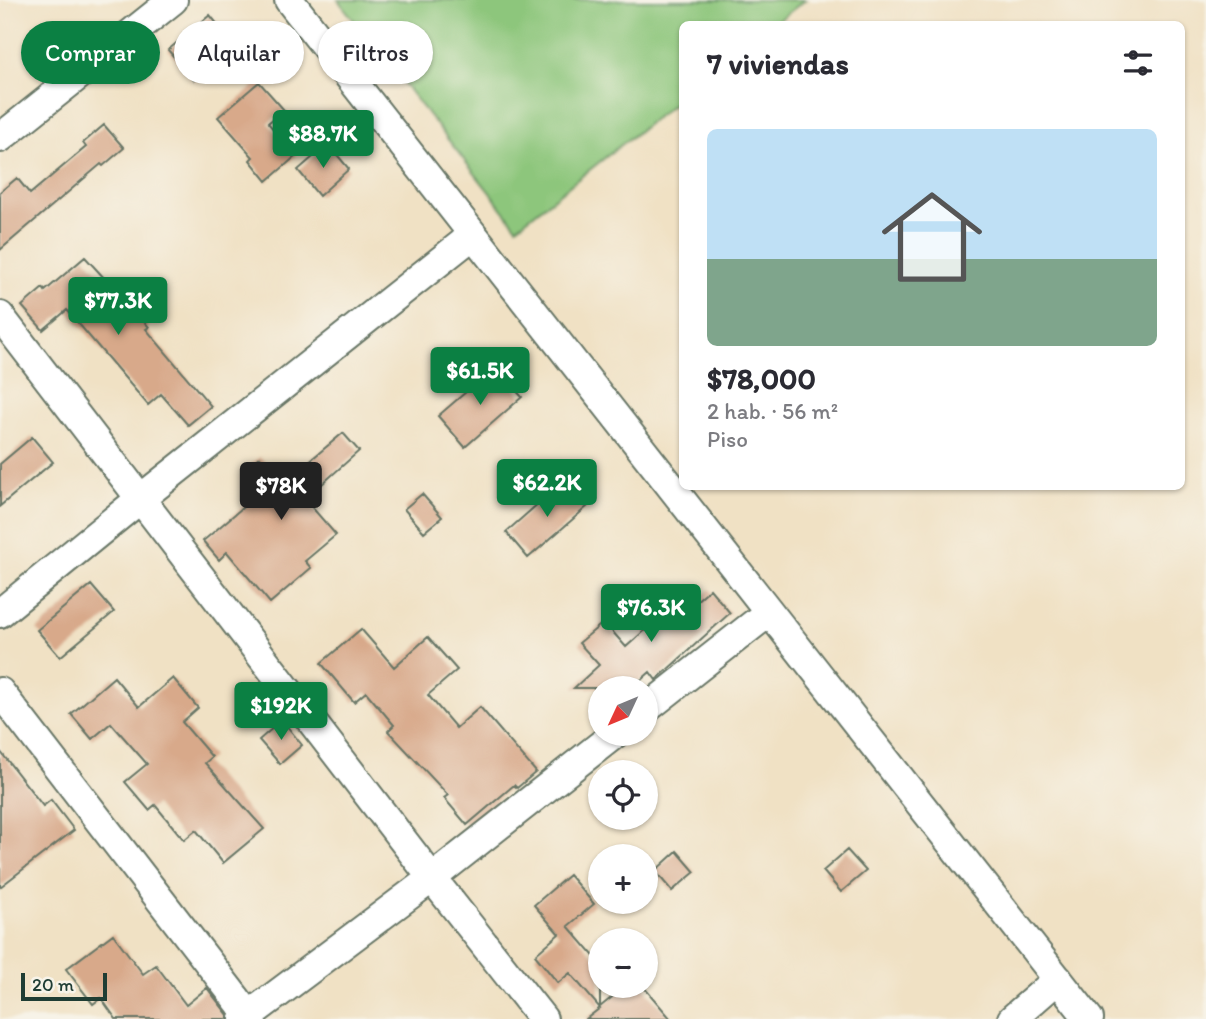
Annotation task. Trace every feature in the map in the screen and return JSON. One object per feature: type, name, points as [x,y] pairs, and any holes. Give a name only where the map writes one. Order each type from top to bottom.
[{"type":"street","points":[[0,138],[173,0]]},
{"type":"street","points":[[289,0],[1089,1019]]},
{"type":"street","points":[[0,613],[473,235]]},
{"type":"street","points":[[0,316],[543,1019]]},
{"type":"street","points":[[658,700],[769,612]]},
{"type":"street","points":[[0,692],[248,1018],[600,746]]},
{"type":"street","points":[[1012,1019],[1058,979]]},
{"type":"green space","points":[[338,0],[805,0],[778,21],[679,21],[679,99],[517,227],[404,84],[433,84],[433,21],[355,21]]},
{"type":"building","points":[[210,15],[215,21],[203,21]]},
{"type":"building","points":[[174,45],[174,57],[168,50]]},
{"type":"building","points":[[257,84],[261,84],[284,110],[268,123],[296,156],[267,181],[250,160],[253,157],[218,117]]},
{"type":"building","points":[[104,125],[124,148],[103,166],[101,164],[0,250],[0,192],[17,178],[30,194],[86,147],[83,143]]},
{"type":"building","points":[[328,144],[349,169],[319,196],[298,170]]},
{"type":"building","points":[[85,257],[149,327],[146,329],[211,406],[188,425],[161,394],[148,405],[67,310],[43,330],[22,306],[43,288],[45,291]]},
{"type":"building","points":[[495,367],[522,397],[465,447],[438,416]]},
{"type":"building","points":[[343,433],[359,451],[312,493],[317,498],[309,504],[336,535],[305,561],[311,568],[270,603],[227,552],[219,560],[203,541],[261,492],[243,472],[260,457],[283,483]]},
{"type":"building","points":[[32,437],[53,462],[0,506],[0,464]]},
{"type":"building","points":[[565,480],[588,506],[528,558],[506,532]]},
{"type":"building","points":[[422,494],[442,517],[424,532],[404,509]]},
{"type":"building","points":[[91,585],[114,612],[60,657],[37,630]]},
{"type":"building","points":[[710,589],[730,613],[658,678],[650,672],[646,676],[588,676],[588,688],[574,688],[599,665],[579,643],[604,622],[626,647],[687,593],[695,602]]},
{"type":"building","points":[[361,629],[394,667],[428,637],[457,670],[428,695],[456,728],[480,707],[536,772],[517,788],[514,785],[467,825],[444,798],[448,795],[388,731],[394,725],[366,692],[354,702],[321,663]]},
{"type":"building","points":[[114,677],[139,707],[173,678],[198,708],[182,722],[212,757],[205,763],[264,829],[223,863],[196,830],[184,840],[155,805],[149,810],[125,782],[147,764],[111,723],[92,739],[71,714]]},
{"type":"building","points":[[282,720],[302,745],[280,764],[259,740]]},
{"type":"building","points":[[0,751],[43,806],[51,800],[74,830],[0,887]]},
{"type":"building","points":[[847,850],[866,871],[841,892],[823,871]]},
{"type":"building","points":[[677,851],[695,872],[672,891],[658,875],[658,868]]},
{"type":"building","points":[[569,875],[588,897],[588,909],[568,926],[588,949],[588,994],[570,973],[558,983],[535,955],[559,934],[534,905]]},
{"type":"building","points":[[113,934],[143,974],[156,965],[186,1005],[207,988],[228,1015],[228,1019],[116,1019],[101,998],[93,1004],[66,969]]},
{"type":"building","points":[[591,998],[600,998],[600,1007],[611,998],[653,998],[671,1019],[586,1019],[600,1008]]}]
